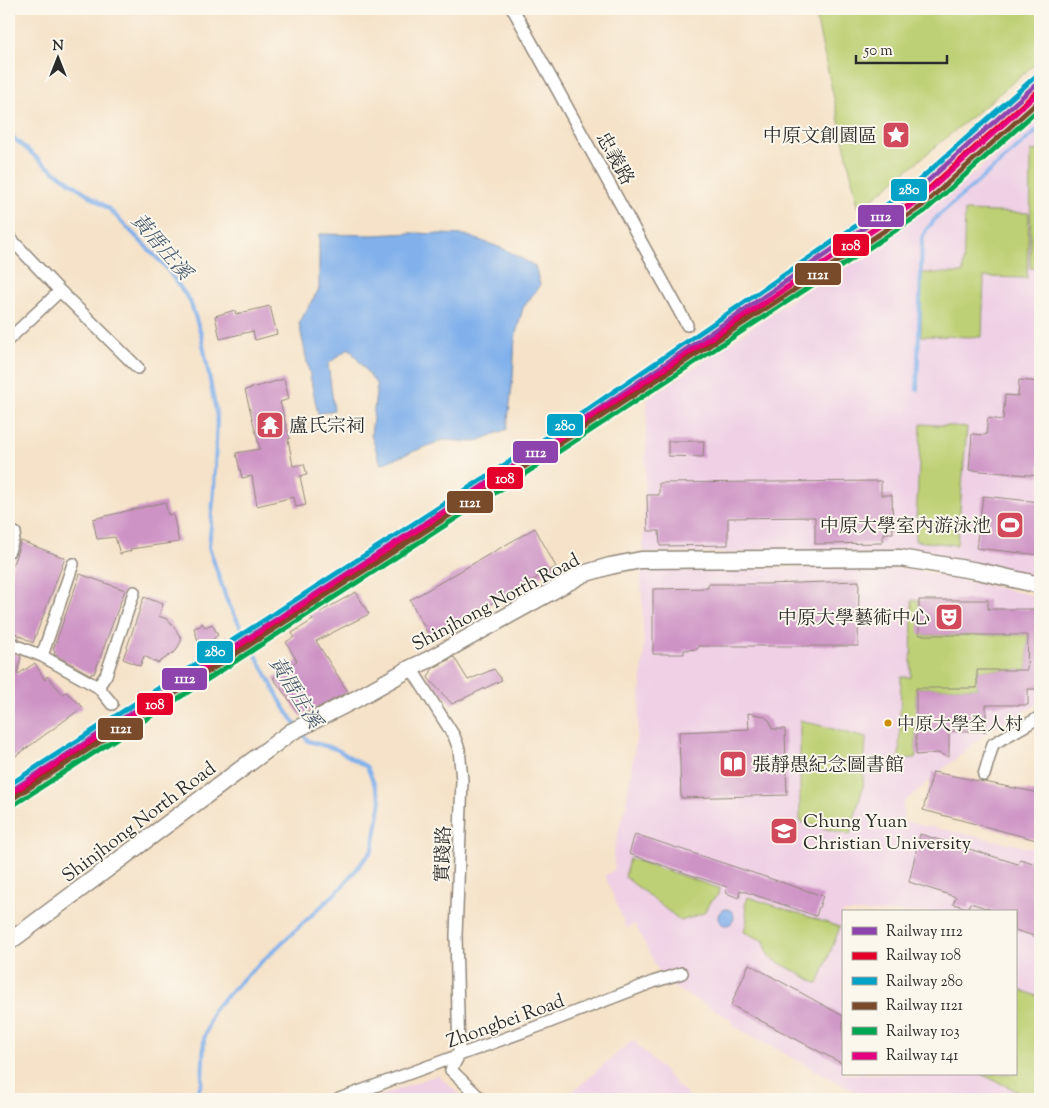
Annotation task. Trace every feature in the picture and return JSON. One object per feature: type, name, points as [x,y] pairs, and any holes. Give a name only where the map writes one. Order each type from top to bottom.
[{"type":"street","name":"忠義路","points":[[513,9],[687,324]]},
{"type":"street","points":[[9,236],[60,291],[138,368]]},
{"type":"street","points":[[9,339],[60,291]]},
{"type":"street","points":[[9,551],[15,533]]},
{"type":"street","name":"Shinjhong North Road","points":[[9,942],[291,732],[428,660],[582,574],[642,560],[900,558],[1040,584]]},
{"type":"street","points":[[42,656],[73,564]]},
{"type":"street","points":[[98,687],[106,675],[134,592]]},
{"type":"street","points":[[9,643],[42,656],[98,687],[112,704]]},
{"type":"street","name":"實踐路","points":[[411,668],[454,736],[459,750],[462,780],[456,935],[459,1055],[451,1070],[481,1099]]},
{"type":"street","points":[[984,776],[993,744],[1040,717]]},
{"type":"street","name":"Zhongbei Road","points":[[339,1099],[653,982],[682,973]]},
{"type":"shaded area","points":[[1040,115],[1040,580],[928,556],[643,552],[647,400],[976,172]]},
{"type":"shaded area","name":"Chung Yuan Christian University","points":[[878,567],[917,570],[1040,597],[1040,703],[990,730],[903,803],[903,821],[1040,850],[1040,1099],[869,1099],[733,1026],[729,1018],[664,982],[635,924],[626,928],[605,875],[615,870],[613,854],[625,809],[637,734],[644,652],[641,569]]},
{"type":"shaded area","points":[[633,1040],[691,1099],[564,1099]]},
{"type":"shaded area","points":[[437,1075],[465,1099],[372,1099]]},
{"type":"green space","name":"中原文創園區","points":[[814,9],[1040,9],[1040,60],[859,210]]},
{"type":"green space","points":[[1040,150],[1040,269],[1030,268],[1031,151]]},
{"type":"green space","points":[[965,211],[1029,213],[1027,278],[984,277],[982,337],[921,336],[922,273],[963,273]]},
{"type":"green space","points":[[921,424],[967,427],[957,545],[915,541]]},
{"type":"green space","points":[[912,600],[919,600],[920,635],[1028,635],[1027,670],[977,670],[977,688],[916,688],[916,758],[899,759],[901,677],[911,677]]},
{"type":"green space","points":[[800,720],[866,738],[863,787],[850,835],[800,822]]},
{"type":"green space","points":[[629,858],[719,888],[718,895],[710,902],[704,913],[681,921],[625,877]]},
{"type":"green space","points":[[748,897],[840,927],[818,984],[769,957],[764,941],[744,932],[747,919],[745,905]]},
{"type":"green space","points":[[1016,988],[1040,997],[1040,1099],[1034,1099],[985,1076],[1016,1076]]},
{"type":"water","points":[[414,233],[465,235],[504,249],[535,266],[540,285],[523,308],[515,337],[507,429],[475,442],[443,440],[381,464],[371,435],[377,385],[349,348],[328,364],[334,410],[318,414],[299,323],[319,289],[319,234],[372,235]]},
{"type":"water","points":[[726,909],[734,917],[726,925],[718,917]]},
{"type":"building","points":[[270,306],[277,334],[255,340],[253,331],[220,339],[215,316],[235,310],[236,314]]},
{"type":"building","points":[[284,379],[289,399],[280,402],[290,439],[288,439],[293,466],[304,464],[307,475],[300,476],[306,505],[296,507],[294,497],[257,506],[252,476],[242,478],[236,453],[260,449],[245,390]]},
{"type":"building","points":[[1019,380],[1040,382],[1040,476],[969,470],[972,434],[986,435],[988,418],[1003,420],[1005,395],[1018,396]]},
{"type":"building","points":[[668,441],[704,441],[703,457],[668,456]]},
{"type":"building","points":[[881,481],[881,495],[892,495],[893,533],[883,533],[883,543],[815,544],[815,517],[728,518],[728,545],[660,546],[659,531],[648,531],[647,495],[659,495],[659,483]]},
{"type":"building","name":"中原大學室內游泳池","points":[[983,496],[1040,502],[1040,555],[976,548]]},
{"type":"building","points":[[165,502],[168,515],[173,514],[179,542],[130,549],[131,551],[120,554],[115,537],[97,539],[93,519]]},
{"type":"building","points":[[535,528],[556,567],[430,638],[410,600]]},
{"type":"building","points":[[21,541],[65,558],[33,643],[15,633],[20,639],[9,636],[9,575]]},
{"type":"building","points":[[80,574],[125,590],[94,674],[92,673],[91,675],[54,654],[55,651],[53,650]]},
{"type":"building","points":[[859,581],[858,646],[698,646],[698,649],[684,650],[684,654],[653,654],[653,589],[708,588],[708,584]]},
{"type":"building","points":[[356,592],[369,614],[316,641],[348,692],[301,716],[273,678],[297,661],[286,642],[294,637],[292,633],[313,620],[310,614],[319,610],[320,612]]},
{"type":"building","points":[[144,597],[163,604],[159,616],[169,620],[182,639],[176,651],[158,663],[144,656],[140,666],[123,659]]},
{"type":"building","points":[[919,600],[988,600],[988,609],[1040,609],[1040,689],[1028,689],[1028,705],[986,705],[986,731],[949,731],[949,757],[938,753],[916,755],[916,688],[977,688],[977,670],[1027,670],[1028,635],[919,635]]},
{"type":"building","points":[[202,623],[205,627],[212,624],[218,635],[213,639],[216,646],[210,649],[212,653],[203,657],[194,628]]},
{"type":"building","points":[[9,651],[21,656],[17,675],[35,663],[45,680],[47,676],[63,694],[66,692],[83,707],[9,761]]},
{"type":"building","points":[[454,657],[468,680],[494,669],[502,680],[452,704],[428,678],[432,669]]},
{"type":"building","name":"張靜愚紀念圖書館","points":[[748,713],[764,716],[770,721],[772,729],[785,729],[787,795],[681,798],[679,732],[749,729]]},
{"type":"building","points":[[933,772],[1040,793],[1040,841],[923,810]]},
{"type":"building","points":[[635,834],[823,896],[816,916],[740,890],[739,898],[726,893],[727,887],[629,854]]},
{"type":"building","points":[[920,834],[1018,864],[1020,859],[1040,865],[1040,938],[1016,930],[1016,910],[993,910],[970,903],[968,908],[953,904],[956,897],[909,882]]},
{"type":"building","points":[[749,964],[842,1015],[842,1063],[731,1005]]},
{"type":"waterway","points":[[917,390],[922,238],[938,216],[1040,128]]},
{"type":"waterway","name":"黃厝庄溪","points":[[9,134],[44,164],[109,209],[164,265],[190,301],[201,334],[217,417],[209,547],[227,601],[282,704],[296,725]]},
{"type":"waterway","name":"黃厝庄溪","points":[[195,1099],[202,1082],[204,1039],[213,1010],[245,977],[341,888],[373,849],[381,800],[367,767],[336,749],[308,741],[300,731]]},
{"type":"rail line","name":"280","points":[[9,785],[540,442],[907,191],[1036,76]]},
{"type":"rail line","name":"1112","points":[[9,792],[543,447],[911,196],[1040,81]]},
{"type":"rail line","name":"108","points":[[12,797],[546,452],[915,201],[1040,89]]},
{"type":"rail line","name":"141","points":[[9,794],[543,448],[918,201],[1036,95]]},
{"type":"rail line","name":"1121","points":[[9,801],[546,453],[922,206],[1040,100]]},
{"type":"rail line","name":"103","points":[[12,806],[549,458],[925,211],[1040,108]]},
{"type":"place","name":"中原文創園區","points":[[896,135]]},
{"type":"place","name":"盧氏宗祠","points":[[270,425]]},
{"type":"place","name":"中原大學室內游泳池","points":[[1010,525]]},
{"type":"place","name":"中原大學藝術中心","points":[[949,617]]},
{"type":"place","name":"中原大學全人村","points":[[888,723]]},
{"type":"place","name":"張靜愚紀念圖書館","points":[[733,764]]},
{"type":"place","name":"Chung Yuan Christian University","points":[[784,831]]}]
